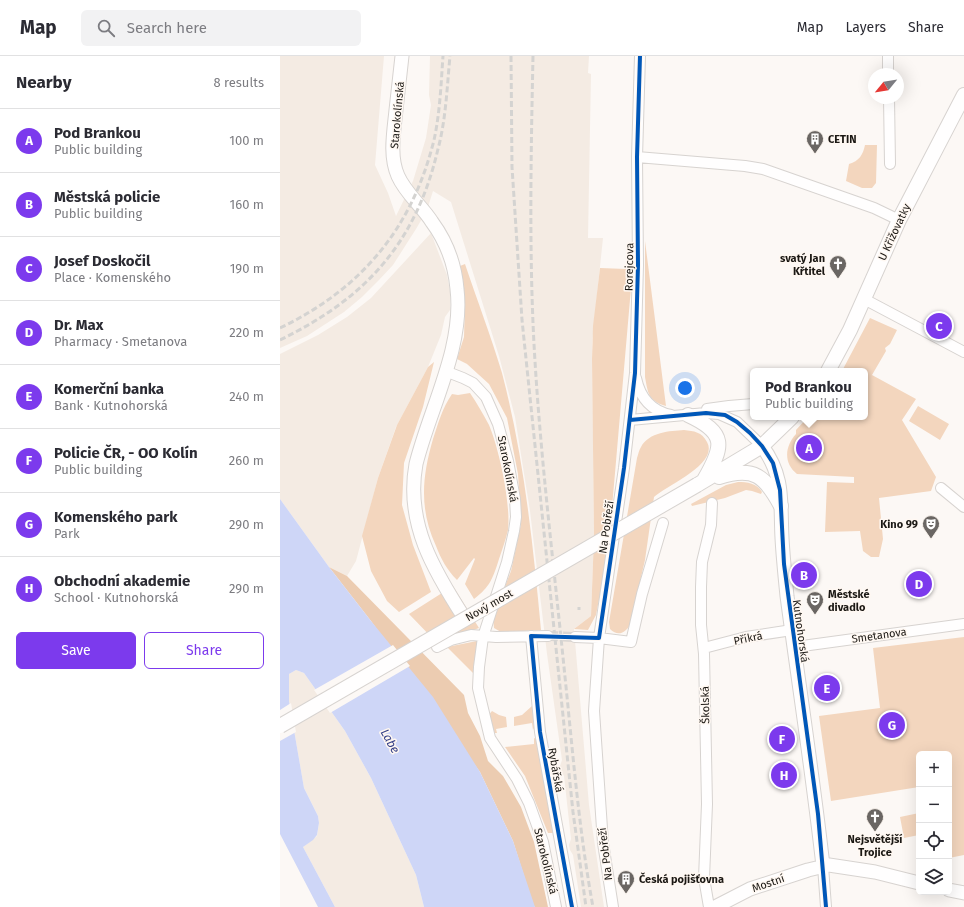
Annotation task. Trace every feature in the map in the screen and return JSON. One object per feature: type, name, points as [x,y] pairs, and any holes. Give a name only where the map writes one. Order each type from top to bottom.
[{"type":"main road","name":"U Křižovatky","points":[[830,368],[840,350],[864,299],[899,220],[963,102]]},
{"type":"main road","points":[[683,415],[705,423],[715,431],[719,443],[716,459],[700,483]]},
{"type":"main road","points":[[700,483],[762,446],[789,420]]},
{"type":"main road","points":[[700,483],[733,473],[756,475],[763,479],[770,487],[781,506]]},
{"type":"main road","name":"Nový most","points":[[280,726],[700,483]]},
{"type":"street","name":"Starokolínská","points":[[402,56],[393,144],[394,161],[398,175],[406,189],[432,222],[445,242],[453,266],[459,312],[456,337],[419,452],[414,476],[414,512],[420,536],[433,564],[465,619]]},
{"type":"street","name":"Rorejcova","points":[[630,420],[635,373],[638,265],[637,157],[640,56]]},
{"type":"street","points":[[888,56],[888,68]]},
{"type":"street","points":[[889,104],[890,164]]},
{"type":"street","points":[[637,157],[745,166],[763,169],[874,208],[899,220]]},
{"type":"street","points":[[864,299],[964,352]]},
{"type":"street","name":"Starokolínská","points":[[445,371],[473,383],[481,391],[489,403],[498,424],[508,461],[515,499],[516,517],[512,544],[484,637],[479,667],[478,688],[490,738],[517,779],[529,803],[543,842],[556,907]]},
{"type":"street","points":[[635,373],[640,391],[648,404],[662,413],[683,415]]},
{"type":"street","points":[[630,420],[683,415],[717,407],[750,404]]},
{"type":"street","name":"Kutnohorská","points":[[683,415],[713,413],[725,415],[737,422],[744,427],[762,446],[771,459],[776,472],[780,490],[782,548],[794,647],[818,814],[826,907]]},
{"type":"street","name":"Na Pobřeží","points":[[613,907],[603,843],[594,711],[599,638],[630,420]]},
{"type":"street","points":[[941,488],[964,507]]},
{"type":"street","name":"Školská","points":[[709,907],[704,878],[707,804],[704,648],[701,625],[701,587],[702,562],[711,525],[712,503]]},
{"type":"street","points":[[575,637],[631,642],[642,594],[663,523]]},
{"type":"street","name":"Smetanova","points":[[794,647],[964,624]]},
{"type":"street","name":"Příkrá","points":[[704,648],[746,636],[792,630]]},
{"type":"street","name":"Rybářská","points":[[531,636],[540,732],[572,907]]},
{"type":"street","points":[[437,647],[458,637],[548,636]]},
{"type":"street","name":"Mostní","points":[[715,907],[750,889],[823,866],[846,867],[916,882]]},
{"type":"street","points":[[952,889],[964,886]]},
{"type":"street","points":[[952,890],[964,893]]},
{"type":"shaded area","points":[[280,56],[384,56],[375,165],[388,193],[396,216],[413,181],[426,138],[431,105],[429,95],[430,56],[589,56],[588,73],[591,74],[588,238],[603,238],[592,343],[594,536],[591,616],[574,629],[589,805],[604,907],[581,907],[573,855],[569,845],[571,839],[564,776],[560,766],[562,760],[547,654],[530,511],[515,417],[499,356],[451,202],[433,191],[427,210],[416,229],[393,265],[379,280],[344,312],[307,336],[280,348]]},
{"type":"shaded area","points":[[865,145],[877,145],[876,183],[872,188],[862,188],[846,181],[849,164],[860,157]]},
{"type":"shaded area","points":[[431,233],[447,275],[450,291],[450,310],[445,317],[441,335],[428,367],[396,427],[378,478],[356,561],[347,576],[329,567],[280,499],[280,354],[318,335],[347,317],[371,298]]},
{"type":"shaded area","points":[[645,241],[666,406],[652,399],[648,392],[645,377]]},
{"type":"shaded area","points":[[465,264],[498,359],[510,405],[527,501],[541,630],[501,632],[494,628],[493,617],[511,571],[521,524],[518,474],[507,418],[489,384],[467,364],[457,359],[464,337],[465,303],[460,266]]},
{"type":"shaded area","points":[[600,268],[626,269],[631,276],[631,288],[608,554],[596,615],[588,630],[574,629],[591,616],[594,536],[592,359],[593,326]]},
{"type":"shaded area","points":[[870,318],[897,330],[890,344],[885,348],[886,351],[872,375],[916,399],[902,420],[936,477],[931,491],[879,498],[883,539],[879,557],[871,557],[863,551],[860,531],[825,532],[827,482],[854,483],[854,477],[797,474],[792,470],[788,460],[787,454],[792,439],[796,434],[796,430],[805,420],[868,420],[868,368],[844,368]]},
{"type":"shaded area","points":[[434,362],[423,407],[404,463],[402,505],[413,545],[431,592],[399,612],[387,601],[371,571],[362,536],[378,478],[397,425],[428,367]]},
{"type":"shaded area","points":[[470,393],[489,425],[493,435],[497,447],[508,506],[508,530],[493,577],[484,590],[474,599],[465,584],[475,559],[474,558],[457,580],[450,572],[440,555],[431,532],[427,519],[424,493],[426,467],[429,453],[443,410],[452,394],[458,395]]},
{"type":"shaded area","points":[[918,406],[949,424],[940,440],[909,421]]},
{"type":"shaded area","points":[[684,430],[703,436],[707,442],[709,450],[706,458],[699,466],[654,497],[645,560],[630,625],[624,632],[616,633],[610,629],[609,622],[639,451],[645,442],[654,435]]},
{"type":"shaded area","points":[[738,482],[755,485],[762,492],[761,494],[746,490],[725,498],[692,506],[691,504],[726,485]]},
{"type":"shaded area","points":[[329,567],[347,576],[464,695],[468,713],[480,736],[488,761],[503,776],[521,807],[534,842],[548,907],[535,907],[533,905],[513,841],[480,772],[371,621]]},
{"type":"shaded area","points":[[453,586],[479,628],[437,643],[409,614]]},
{"type":"shaded area","points":[[964,637],[964,855],[952,857],[952,751],[916,751],[916,787],[831,801],[819,716],[880,708],[873,648]]},
{"type":"shaded area","points":[[477,641],[476,676],[447,647]]},
{"type":"shaded area","points":[[296,670],[304,673],[345,731],[371,778],[416,875],[424,907],[335,907],[303,847],[317,836],[319,823],[318,816],[304,788],[289,701],[289,674]]},
{"type":"shaded area","points":[[532,706],[533,730],[532,723],[514,726],[514,717],[522,715]]},
{"type":"shaded area","points":[[492,711],[506,717],[507,727],[496,729],[497,733],[494,733],[487,717]]},
{"type":"shaded area","points":[[534,738],[538,740],[553,833],[548,833],[525,776],[505,747],[534,744]]},
{"type":"shaded area","points":[[916,814],[916,836],[904,838],[900,817]]},
{"type":"water","name":"Labe","points":[[280,499],[329,567],[433,697],[480,772],[513,841],[535,907],[424,907],[416,875],[371,778],[345,731],[304,673],[296,670],[289,674],[289,701],[304,788],[318,816],[319,823],[317,835],[303,847],[335,907],[318,907],[280,834]]},
{"type":"pier","points":[[393,645],[410,666],[330,713],[314,690]]},
{"type":"pier","points":[[291,703],[296,732],[280,741],[280,710]]},
{"type":"tunnel","points":[[548,636],[575,637]]},
{"type":"railway","points":[[280,328],[309,312],[335,295],[359,275],[379,253],[397,228],[412,201],[424,172],[434,140],[439,109],[443,56]]},
{"type":"railway","points":[[280,340],[311,324],[338,306],[362,286],[383,264],[401,240],[416,213],[428,182],[441,138],[445,115],[450,56]]},
{"type":"railway","points":[[511,56],[512,167],[522,320],[573,812],[586,907]]},
{"type":"railway","points":[[533,56],[531,236],[534,344],[540,427],[577,792],[593,907]]},
{"type":"cycle path","points":[[572,907],[540,732],[531,636],[599,638],[624,468],[635,373],[638,265],[637,157],[640,56]]},
{"type":"cycle path","points":[[630,420],[706,413],[725,415],[737,422],[750,433],[762,446],[773,463],[780,490],[784,564],[818,814],[826,907]]},
{"type":"place","name":"CETIN","points":[[815,154]]},
{"type":"place","name":"svatý Jan Křtitel","points":[[838,279]]},
{"type":"place","name":"Josef Doskočil","points":[[939,326]]},
{"type":"place","name":"Pod Brankou","points":[[809,448]]},
{"type":"place","name":"Kino 99","points":[[931,539]]},
{"type":"place","name":"Městská policie","points":[[804,575]]},
{"type":"place","name":"Dr. Max","points":[[919,584]]},
{"type":"place","name":"Městské divadlo","points":[[815,615]]},
{"type":"place","name":"Komerční banka","points":[[827,688]]},
{"type":"place","name":"Komenského park","points":[[892,725]]},
{"type":"place","name":"Policie ČR, - OO Kolín","points":[[782,739]]},
{"type":"place","name":"Obchodní akademie","points":[[784,775]]},
{"type":"place","name":"Nejsvětější Trojice","points":[[875,832]]},
{"type":"place","name":"Česká pojišťovna","points":[[626,894]]}]
